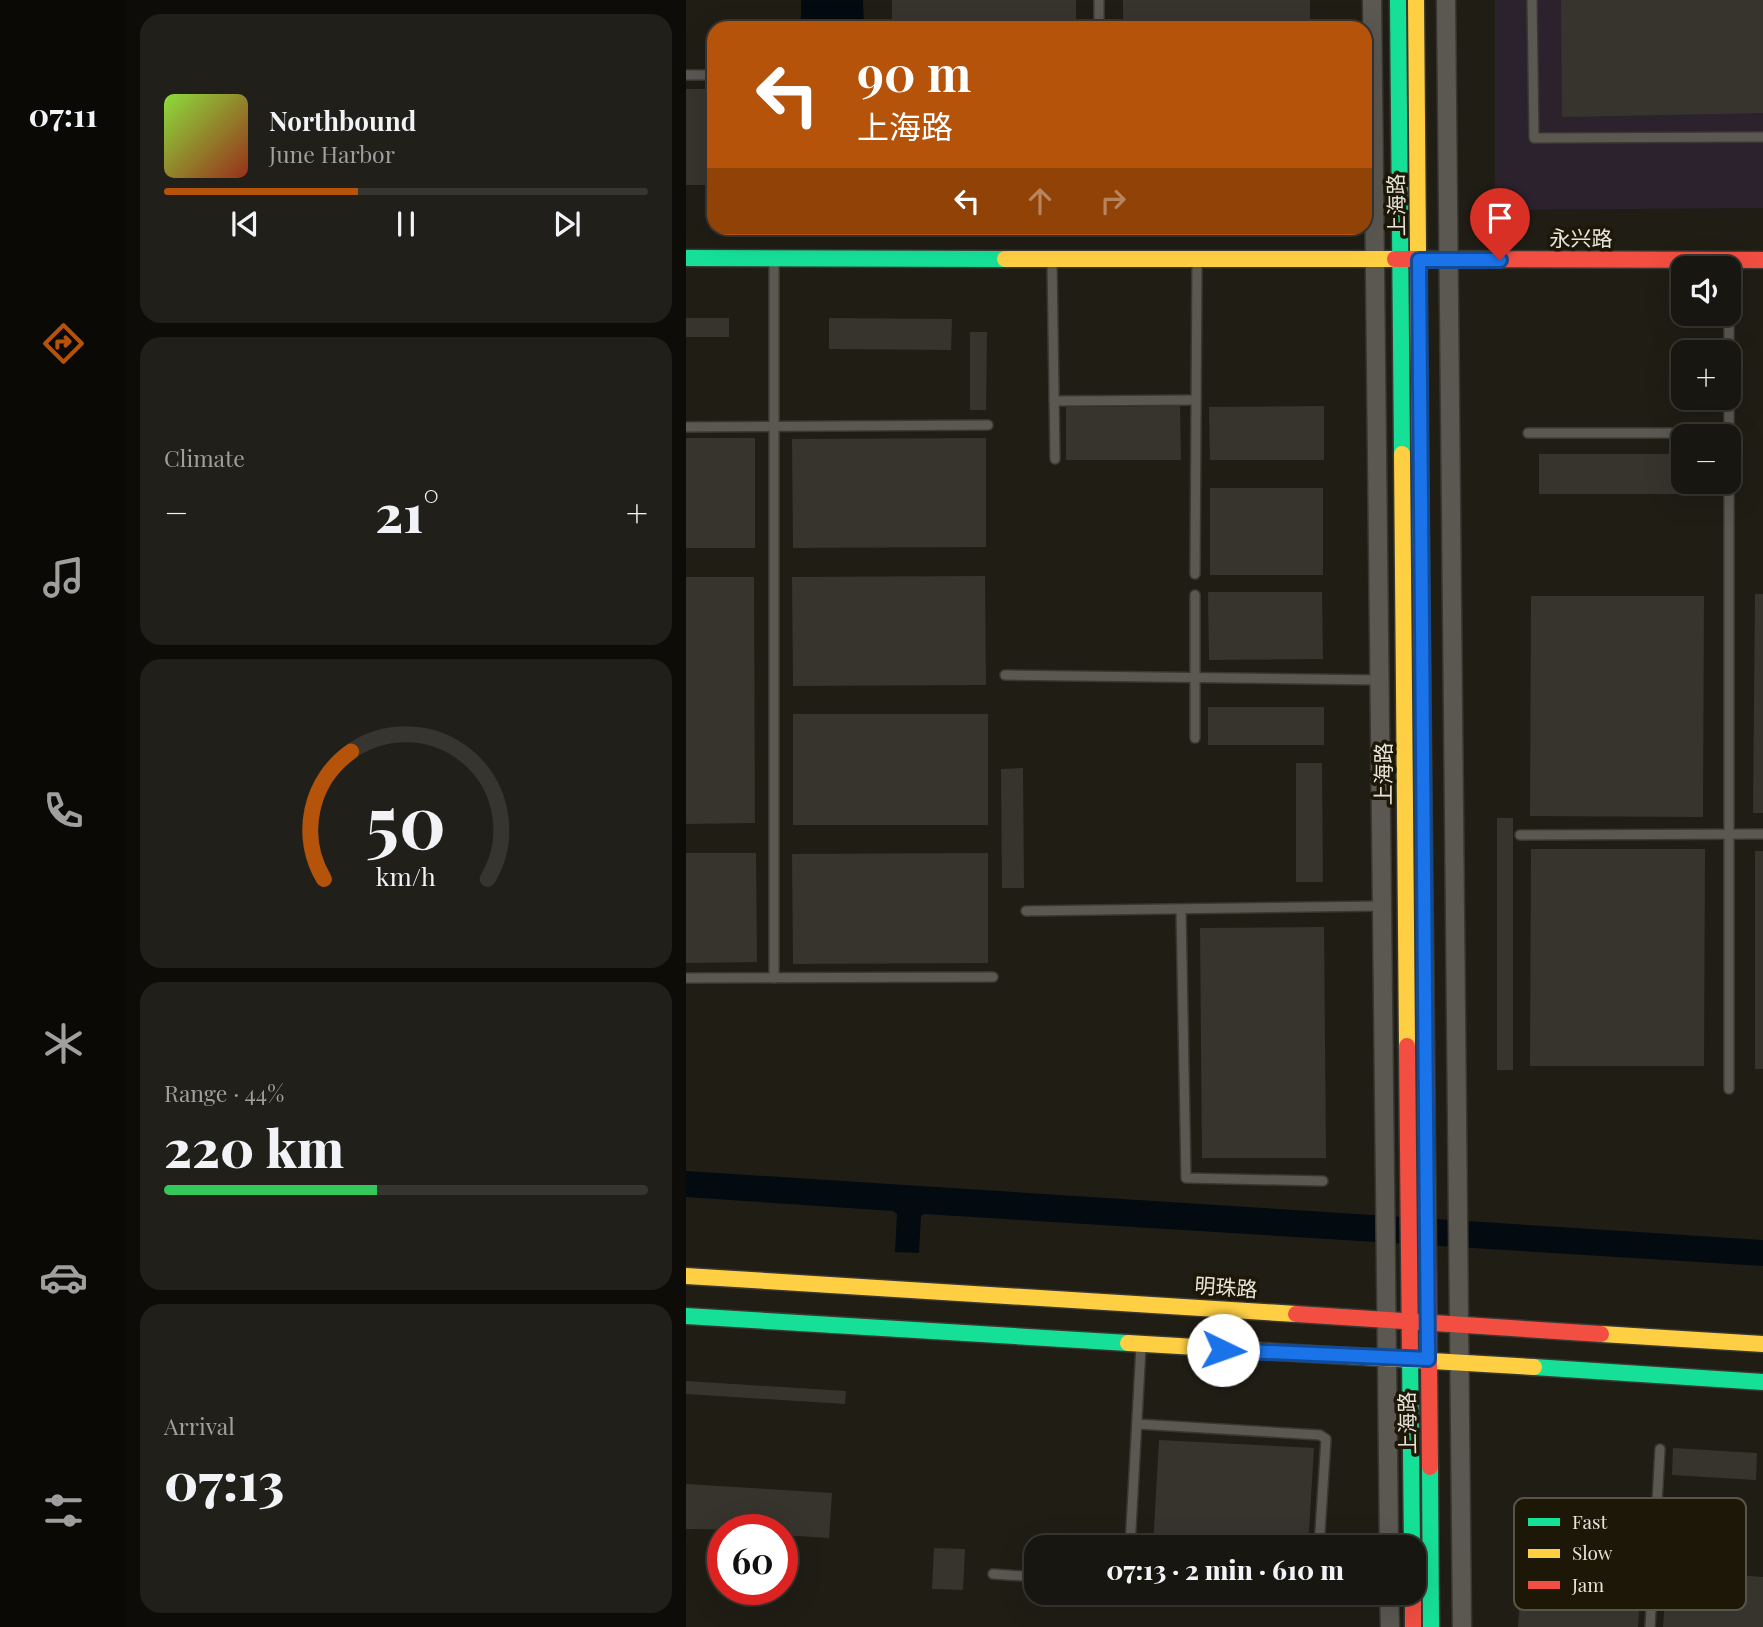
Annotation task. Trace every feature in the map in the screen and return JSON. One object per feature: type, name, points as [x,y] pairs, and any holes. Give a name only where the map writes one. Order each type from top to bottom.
[{"type":"main road","name":"上海路","points":[[1398,0],[1412,1535]]},
{"type":"main road","name":"上海路","points":[[1416,0],[1431,1627]]},
{"type":"main road","name":"永兴路","points":[[686,258],[1671,260]]},
{"type":"main road","name":"永兴路","points":[[1741,260],[1763,260]]},
{"type":"main road","name":"明珠路","points":[[686,1276],[1763,1344]]},
{"type":"main road","points":[[686,1316],[1142,1346],[1460,1360],[1763,1382]]},
{"type":"main road","points":[[1413,1605],[1413,1627]]},
{"type":"street","points":[[1371,21],[1372,0]]},
{"type":"street","points":[[1446,0],[1462,1627]]},
{"type":"street","points":[[1372,168],[1389,1535]]},
{"type":"street","points":[[1389,1605],[1390,1627]]},
{"type":"lane","points":[[1099,0],[1099,21]]},
{"type":"lane","points":[[1532,0],[1534,138],[1763,137]]},
{"type":"lane","points":[[686,75],[707,75]]},
{"type":"lane","points":[[774,258],[774,978]]},
{"type":"lane","points":[[1052,260],[1055,459]]},
{"type":"lane","points":[[1195,574],[1197,261]]},
{"type":"lane","points":[[1729,326],[1729,424]]},
{"type":"lane","points":[[1054,401],[1196,400]]},
{"type":"lane","points":[[686,427],[988,425]]},
{"type":"lane","points":[[1528,433],[1671,433]]},
{"type":"lane","points":[[1729,494],[1729,1088]]},
{"type":"lane","points":[[1195,595],[1195,738]]},
{"type":"lane","points":[[1005,675],[1380,680]]},
{"type":"lane","points":[[1520,835],[1763,834]]},
{"type":"lane","points":[[1027,911],[1382,906]]},
{"type":"lane","points":[[1181,909],[1186,1178],[1323,1181]]},
{"type":"lane","points":[[686,978],[993,977]]},
{"type":"lane","points":[[1131,1535],[1142,1346]]},
{"type":"lane","points":[[1137,1423],[1320,1434],[1326,1439],[1320,1535]]},
{"type":"lane","points":[[1657,1498],[1660,1449]]},
{"type":"lane","points":[[993,1574],[1024,1576]]},
{"type":"shaded area","points":[[801,0],[863,0],[864,21],[801,21]]},
{"type":"shaded area","points":[[1495,0],[1763,0],[1763,208],[1495,210]]},
{"type":"shaded area","points":[[686,1171],[1763,1240],[1763,1266],[924,1214],[921,1216],[919,1253],[895,1252],[897,1214],[893,1211],[686,1197]]},
{"type":"building","points":[[892,0],[1076,0],[1076,21],[892,21]]},
{"type":"building","points":[[1123,0],[1310,0],[1310,21],[1123,21]]},
{"type":"building","points":[[1561,0],[1763,0],[1763,113],[1562,117]]},
{"type":"building","points":[[686,89],[707,89],[707,185],[686,185]]},
{"type":"building","points":[[686,318],[729,318],[729,337],[686,337]]},
{"type":"building","points":[[829,318],[952,319],[951,350],[829,349]]},
{"type":"building","points":[[970,332],[987,332],[986,410],[970,410]]},
{"type":"building","points":[[1180,406],[1181,460],[1066,460],[1066,407]]},
{"type":"building","points":[[1324,406],[1324,460],[1210,460],[1209,407]]},
{"type":"building","points":[[686,438],[755,438],[755,548],[686,548]]},
{"type":"building","points":[[986,438],[986,547],[793,548],[792,439]]},
{"type":"building","points":[[1539,454],[1671,454],[1671,494],[1539,494]]},
{"type":"building","points":[[1210,488],[1323,488],[1323,575],[1210,575]]},
{"type":"building","points":[[985,576],[986,685],[793,686],[792,577]]},
{"type":"building","points":[[686,577],[754,577],[755,823],[686,824]]},
{"type":"building","points":[[1208,592],[1322,592],[1323,659],[1209,660]]},
{"type":"building","points":[[1755,594],[1763,594],[1763,813],[1753,813]]},
{"type":"building","points":[[1531,596],[1704,596],[1703,817],[1530,816]]},
{"type":"building","points":[[1208,707],[1324,707],[1324,745],[1208,745]]},
{"type":"building","points":[[793,714],[988,714],[988,825],[793,825]]},
{"type":"building","points":[[1296,763],[1322,763],[1323,882],[1296,882]]},
{"type":"building","points":[[1023,768],[1024,888],[1002,888],[1001,769]]},
{"type":"building","points":[[1497,818],[1513,818],[1513,1070],[1497,1070]]},
{"type":"building","points":[[1531,849],[1705,849],[1704,1066],[1530,1066]]},
{"type":"building","points":[[1755,851],[1763,851],[1763,1069],[1755,1069]]},
{"type":"building","points":[[686,853],[756,853],[757,962],[686,963]]},
{"type":"building","points":[[988,853],[988,963],[793,964],[792,854]]},
{"type":"building","points":[[1324,927],[1326,1158],[1202,1158],[1200,928]]},
{"type":"building","points":[[686,1381],[846,1391],[845,1404],[686,1394]]},
{"type":"building","points":[[1159,1440],[1314,1448],[1309,1535],[1154,1535]]},
{"type":"building","points":[[1673,1448],[1757,1453],[1756,1480],[1672,1475]]},
{"type":"building","points":[[686,1484],[832,1493],[829,1538],[798,1536],[798,1514],[707,1514],[707,1529],[686,1529]]},
{"type":"building","points":[[934,1548],[965,1549],[963,1590],[932,1589]]},
{"type":"building","points":[[1746,1576],[1763,1577],[1763,1627],[1663,1627],[1664,1610],[1746,1610]]},
{"type":"building","points":[[1519,1610],[1639,1610],[1638,1627],[1518,1627]]},
{"type":"traffic: fast","points":[[1398,0],[1402,454]]},
{"type":"traffic: fast","points":[[686,258],[1005,259]]},
{"type":"traffic: fast","points":[[1419,375],[1426,1042]]},
{"type":"traffic: fast","points":[[686,1316],[1128,1343]]},
{"type":"traffic: fast","points":[[1410,1355],[1412,1535]]},
{"type":"traffic: fast","points":[[1534,1367],[1763,1382]]},
{"type":"traffic: fast","points":[[1430,1467],[1431,1627]]},
{"type":"traffic: slow","points":[[1416,0],[1419,375]]},
{"type":"traffic: slow","points":[[1005,259],[1395,259]]},
{"type":"traffic: slow","points":[[1402,454],[1407,1046]]},
{"type":"traffic: slow","points":[[686,1276],[1296,1314]]},
{"type":"traffic: slow","points":[[1601,1334],[1763,1344]]},
{"type":"traffic: slow","points":[[1128,1343],[1534,1367]]},
{"type":"traffic: jam","points":[[1395,259],[1763,260]]},
{"type":"traffic: jam","points":[[1426,1042],[1430,1467]]},
{"type":"traffic: jam","points":[[1407,1046],[1410,1355]]},
{"type":"traffic: jam","points":[[1296,1314],[1601,1334]]},
{"type":"traffic: jam","points":[[1413,1605],[1413,1627]]},
{"type":"route","points":[[1223,1350],[1428,1359],[1419,260],[1500,260]]}]
